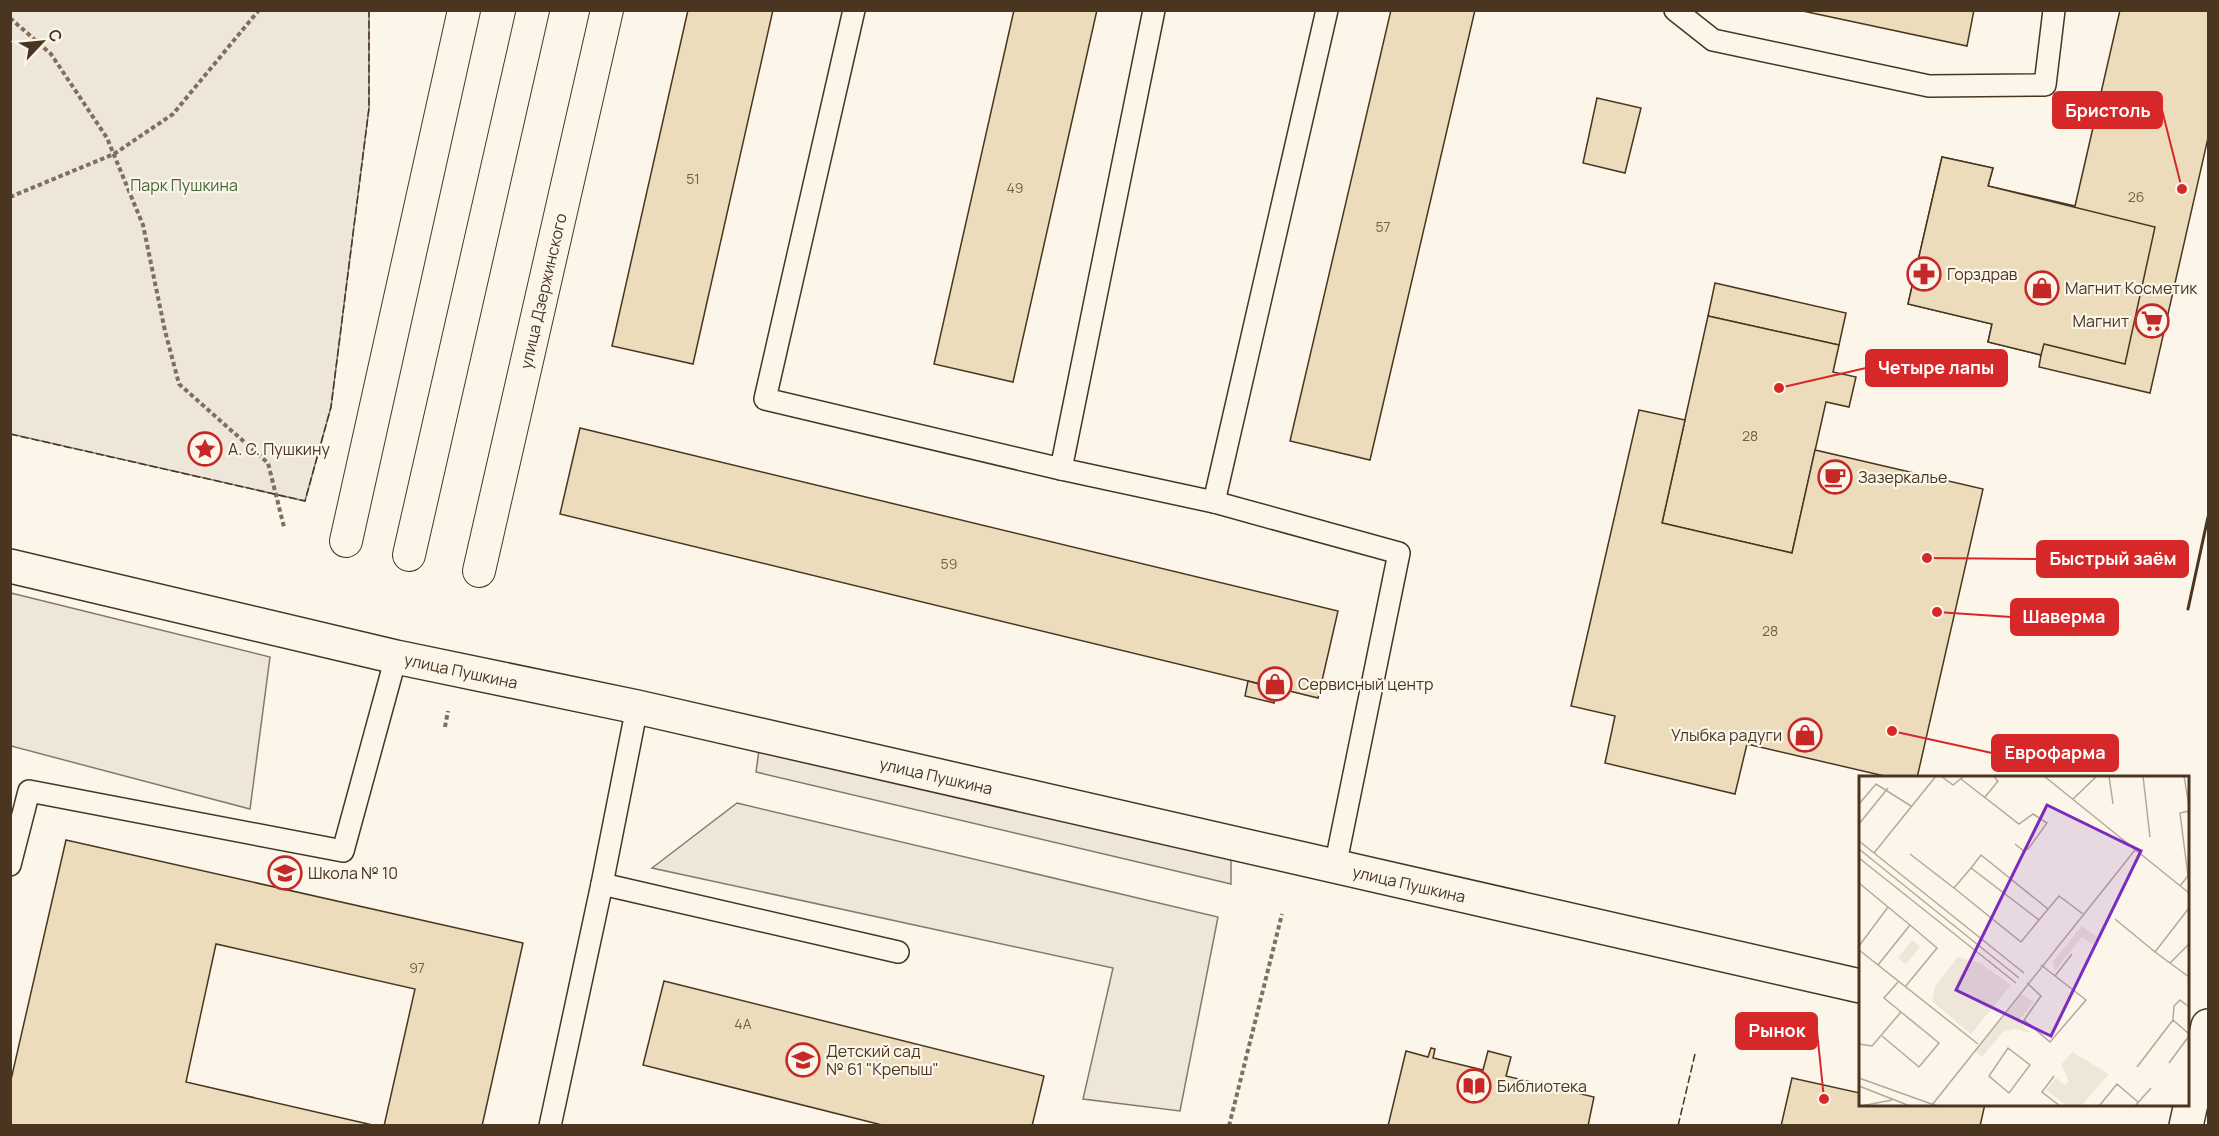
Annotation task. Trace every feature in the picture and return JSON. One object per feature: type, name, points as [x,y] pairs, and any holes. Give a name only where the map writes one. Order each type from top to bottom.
[{"type":"street","points":[[346,541],[464,10]]},
{"type":"street","points":[[410,555],[533,10]]},
{"type":"street","name":"улица Дзержинского","points":[[479,571],[607,10]]},
{"type":"street","name":"улица Пушкина","points":[[10,566],[396,657],[637,707],[1859,986]]},
{"type":"street","points":[[2189,1102],[2194,1063],[2208,1026]]},
{"type":"street","points":[[2186,1125],[2188,1106]]},
{"type":"lane","points":[[854,10],[765,399],[1061,469],[1214,502],[1399,553],[1335,867]]},
{"type":"lane","points":[[1061,469],[1154,10]]},
{"type":"lane","points":[[1214,502],[1327,10]]},
{"type":"lane","points":[[1675,10],[1713,40],[1929,87],[2045,85],[2055,10]]},
{"type":"lane","points":[[10,865],[29,791],[343,851],[396,657]]},
{"type":"lane","points":[[550,1125],[602,884],[637,707]]},
{"type":"lane","points":[[602,884],[898,952]]},
{"type":"path","points":[[10,198],[114,154],[173,114],[259,10]]},
{"type":"path","points":[[10,18],[51,54],[107,138],[143,225],[165,331],[180,384],[268,463],[284,527]]},
{"type":"path","points":[[1229,1125],[1282,914]]},
{"type":"green space","name":"Парк Пушкина","points":[[11,10],[369,11],[369,108],[331,407],[305,501],[11,434]]},
{"type":"green space","points":[[11,593],[270,657],[250,809],[11,746]]},
{"type":"green space","points":[[761,735],[1231,854],[1231,884],[756,772]]},
{"type":"green space","points":[[737,803],[1218,917],[1180,1111],[1083,1099],[1113,968],[652,868]]},
{"type":"building","points":[[688,10],[773,10],[693,364],[612,346]]},
{"type":"building","points":[[1014,10],[1097,10],[1013,382],[934,364]]},
{"type":"building","points":[[1391,10],[1475,10],[1370,460],[1290,441]]},
{"type":"building","points":[[1798,10],[1974,10],[1967,46]]},
{"type":"building","points":[[2120,10],[2208,10],[2208,138],[2150,393],[2039,367],[2041,355],[1988,342],[1992,324],[1908,304],[1942,157],[1993,168],[1988,186],[2075,206]]},
{"type":"building","points":[[1597,98],[1641,108],[1625,173],[1583,163]]},
{"type":"building","points":[[1942,157],[1993,168],[1988,186],[2155,227],[2125,364],[2044,344],[2041,355],[1988,342],[1992,324],[1908,304]]},
{"type":"building","points":[[1715,283],[1846,313],[1839,345],[1708,316]]},
{"type":"building","points":[[1708,316],[1839,345],[1833,372],[1856,377],[1849,407],[1826,402],[1792,553],[1662,523]]},
{"type":"building","points":[[1639,410],[1685,420],[1662,523],[1792,553],[1815,450],[1983,489],[1917,776],[1884,776],[1747,744],[1735,794],[1605,763],[1615,716],[1571,706]]},
{"type":"building","points":[[580,428],[1338,611],[1318,698],[560,514]]},
{"type":"building","points":[[1248,681],[1277,689],[1274,703],[1245,696]]},
{"type":"building","points":[[66,840],[523,943],[482,1126],[384,1126],[415,989],[216,944],[186,1082],[377,1126],[10,1126],[10,1084]]},
{"type":"building","points":[[664,981],[1044,1076],[1032,1126],[886,1126],[643,1065]]},
{"type":"building","name":"Библиотека","points":[[1431,1048],[1435,1049],[1433,1058],[1483,1070],[1488,1051],[1511,1057],[1506,1076],[1594,1097],[1588,1126],[1388,1126],[1406,1051],[1428,1057]]},
{"type":"building","points":[[1792,1078],[1859,1093],[1859,1106],[1985,1106],[1980,1126],[1781,1126]]},
{"type":"fence","points":[[10,434],[305,501],[331,407],[369,108],[369,10]]},
{"type":"fence","points":[[1678,1126],[1695,1054]]},
{"type":"wall","points":[[2188,609],[2208,517]]},
{"type":"place","name":"Бристоль","points":[[2182,189]]},
{"type":"place","name":"Горздрав","points":[[1924,274]]},
{"type":"place","name":"Магнит Косметик","points":[[2042,288]]},
{"type":"place","name":"Магнит","points":[[2152,321]]},
{"type":"place","name":"Четыре лапы","points":[[1779,388]]},
{"type":"place","name":"А. С. Пушкину","points":[[205,449]]},
{"type":"place","name":"Зазеркалье","points":[[1835,477]]},
{"type":"place","name":"Быстрый заём","points":[[1927,558]]},
{"type":"place","name":"Шаверма","points":[[1937,612]]},
{"type":"place","name":"Сервисный центр","points":[[1275,684]]},
{"type":"place","name":"Еврофарма","points":[[1892,731]]},
{"type":"place","name":"Улыбка радуги","points":[[1805,735]]},
{"type":"place","name":"Школа № 10","points":[[285,873]]},
{"type":"place","name":"Детский сад № 61 \"Крепыш\"","points":[[803,1060]]},
{"type":"place","name":"Библиотека","points":[[1474,1086]]},
{"type":"place","name":"Рынок","points":[[1824,1099]]}]
